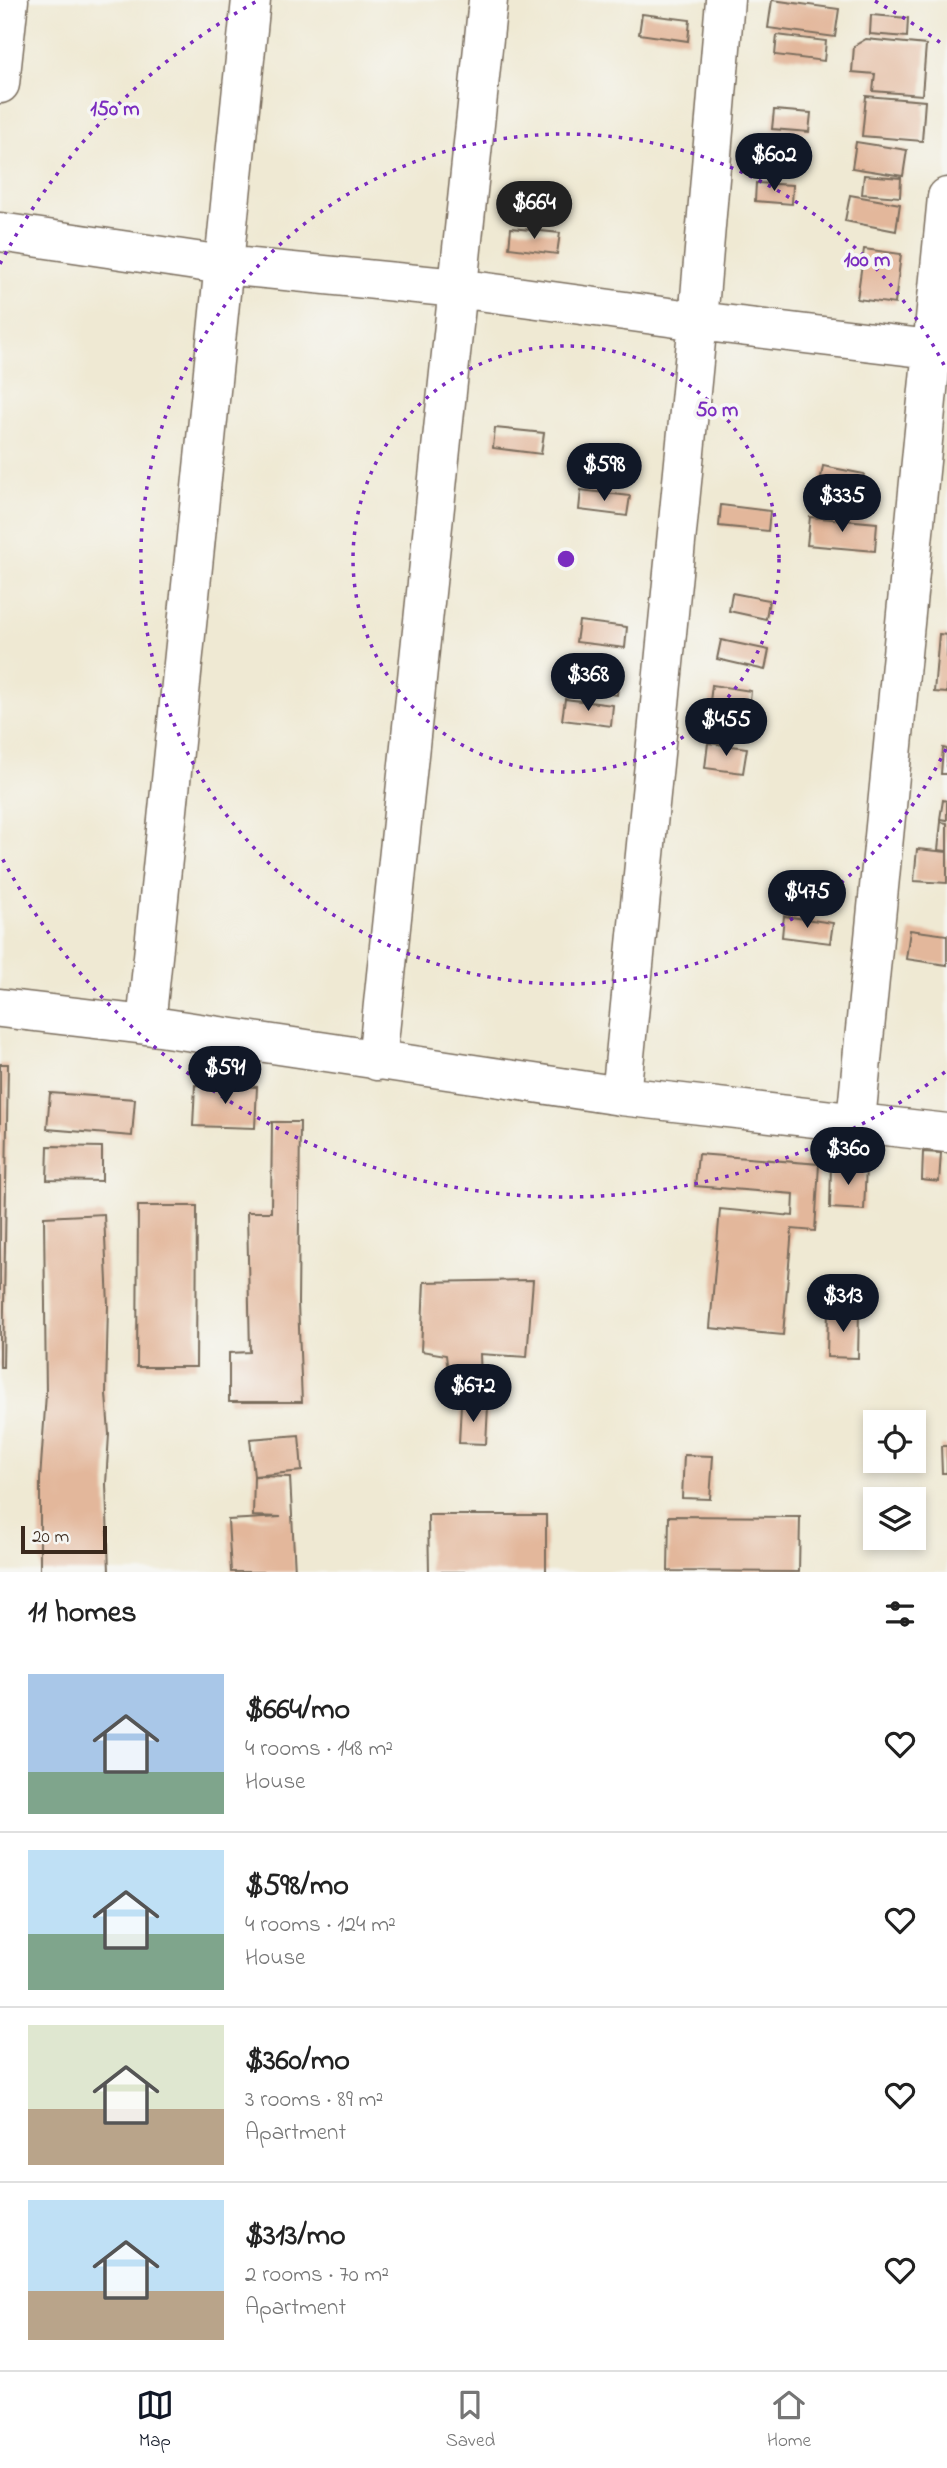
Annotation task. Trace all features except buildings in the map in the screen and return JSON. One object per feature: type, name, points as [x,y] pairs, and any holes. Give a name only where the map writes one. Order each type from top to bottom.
[{"type":"street","points":[[0,84],[9,0]]},
{"type":"street","points":[[146,1026],[251,0]]},
{"type":"street","points":[[377,1060],[488,0]]},
{"type":"street","points":[[621,1096],[698,321],[725,0]]},
{"type":"street","points":[[856,1121],[940,350],[947,197]]},
{"type":"street","points":[[0,232],[223,265],[457,288],[940,350]]},
{"type":"street","points":[[0,1008],[146,1026],[621,1096],[947,1133]]}]
